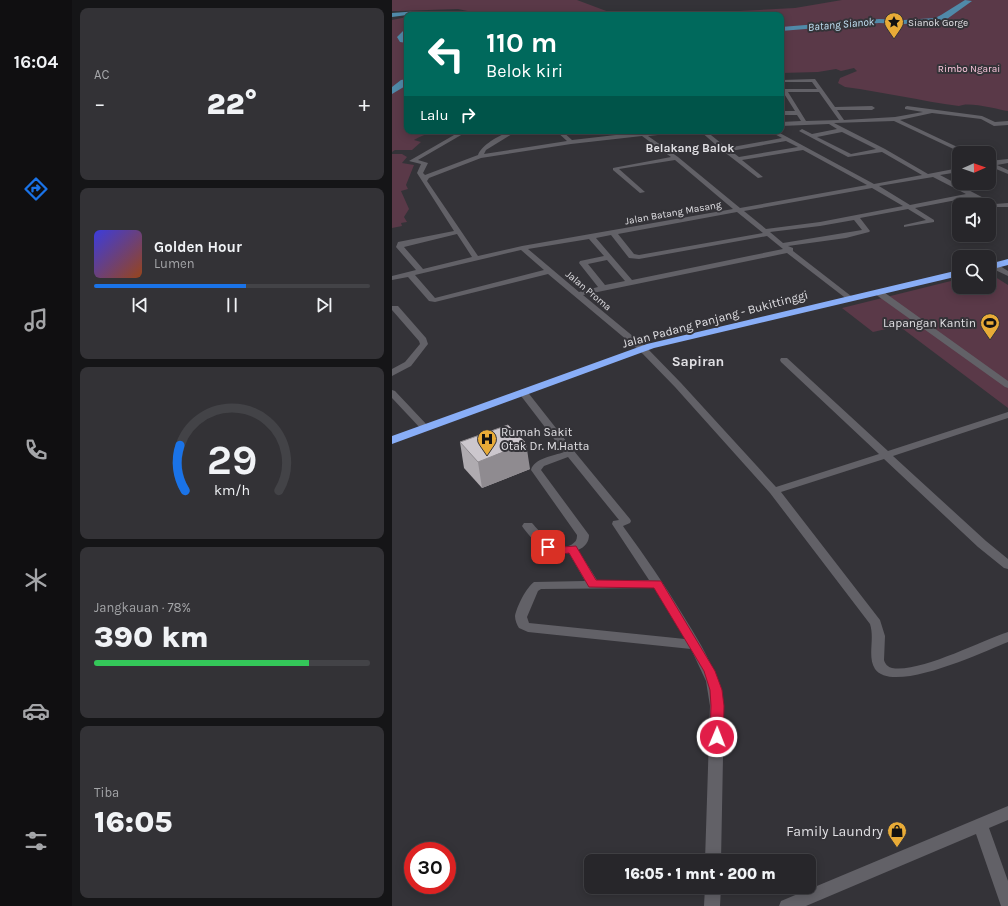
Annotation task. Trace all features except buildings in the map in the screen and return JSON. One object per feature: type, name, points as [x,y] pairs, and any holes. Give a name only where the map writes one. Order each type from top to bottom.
[{"type":"highway","points":[[996,265],[1008,262]]},
{"type":"highway","name":"Jalan Padang Panjang - Bukittinggi","points":[[392,440],[643,349],[848,298],[952,276]]},
{"type":"street","points":[[784,81],[813,80],[843,122]]},
{"type":"street","points":[[784,91],[820,90]]},
{"type":"street","points":[[784,93],[805,124]]},
{"type":"street","points":[[834,109],[872,108]]},
{"type":"street","points":[[907,108],[982,118],[994,124],[1008,123]]},
{"type":"street","points":[[784,124],[896,119],[930,112]]},
{"type":"street","points":[[784,113],[798,113]]},
{"type":"street","points":[[896,119],[952,146]]},
{"type":"street","points":[[829,123],[994,206],[1008,205]]},
{"type":"street","points":[[811,136],[842,130]]},
{"type":"street","points":[[802,131],[850,156],[883,150]]},
{"type":"street","points":[[460,134],[412,161],[425,163],[420,173],[425,179],[424,181],[476,258]]},
{"type":"street","points":[[480,156],[483,149],[509,134]]},
{"type":"street","points":[[562,134],[571,142]]},
{"type":"street","points":[[599,134],[604,138]]},
{"type":"street","points":[[425,179],[480,156],[571,142],[645,134],[848,298]]},
{"type":"street","points":[[706,134],[760,177]]},
{"type":"street","points":[[778,134],[874,186],[932,221],[906,226]]},
{"type":"street","points":[[725,150],[788,139]]},
{"type":"street","points":[[737,159],[804,148]]},
{"type":"street","points":[[642,192],[615,169],[676,158]]},
{"type":"street","points":[[996,163],[1008,161]]},
{"type":"street","points":[[996,167],[1008,172]]},
{"type":"street","name":"Jalan Batang Masang","points":[[392,278],[522,248],[591,237],[952,171]]},
{"type":"street","points":[[613,233],[632,256],[639,258],[767,233],[788,227],[820,224],[972,195]]},
{"type":"street","points":[[783,245],[808,240],[838,238],[867,231],[855,217]]},
{"type":"street","points":[[421,272],[400,247],[401,244],[458,232]]},
{"type":"street","points":[[591,237],[630,282]]},
{"type":"street","name":"Jalan Proma","points":[[522,248],[579,294],[643,349],[774,490],[876,623],[879,637],[877,661],[883,669],[893,673],[929,666],[1008,637]]},
{"type":"street","points":[[579,294],[630,282],[790,250]]},
{"type":"street","points":[[603,288],[583,263],[609,257]]},
{"type":"street","points":[[996,268],[1008,274]]},
{"type":"street","points":[[410,274],[432,299],[435,300],[550,272]]},
{"type":"street","points":[[878,292],[1008,385]]},
{"type":"street","points":[[392,308],[395,308],[423,340],[424,344],[408,364],[392,373]]},
{"type":"street","points":[[392,318],[401,315]]},
{"type":"street","points":[[784,360],[887,454],[982,544],[1008,565]]},
{"type":"street","points":[[523,392],[570,453],[626,521],[618,524],[620,530],[657,584],[710,671],[716,690],[717,706],[713,854]]},
{"type":"street","points":[[392,393],[425,428]]},
{"type":"street","points":[[774,490],[1008,415]]},
{"type":"street","points":[[528,526],[548,547],[562,550],[572,549],[584,540],[583,535],[536,470],[537,466],[540,464],[570,453]]},
{"type":"street","points":[[572,549],[593,584]]},
{"type":"street","points":[[657,584],[538,585],[533,589],[521,617],[521,621],[523,625],[528,627],[695,645]]},
{"type":"street","points":[[787,906],[1008,813]]},
{"type":"street","points":[[980,824],[1008,902]]},
{"type":"street","points":[[712,906],[713,894]]},
{"type":"green space","points":[[392,0],[577,0],[609,12],[472,12],[458,9],[392,11]]},
{"type":"green space","name":"Rimbo Ngarai","points":[[842,0],[1008,0],[1008,111],[969,104],[959,106],[931,102],[845,87],[838,83],[840,78],[857,71],[854,68],[841,71],[836,69],[818,72],[784,73],[784,12],[719,12],[795,8]]},
{"type":"green space","points":[[404,18],[404,134],[426,134],[414,140],[421,142],[412,150],[395,150],[392,152],[392,20]]},
{"type":"green space","points":[[392,154],[402,154],[407,157],[402,163],[414,165],[406,185],[408,189],[401,191],[409,209],[404,217],[407,222],[401,223],[402,226],[392,228]]},
{"type":"green space","points":[[996,277],[1008,285],[1008,408],[899,326],[873,332],[842,308],[952,281],[952,294],[996,294]]},
{"type":"waterway","name":"Batang Sianok","points":[[784,29],[879,21],[904,22],[936,20],[944,17],[969,1],[968,0]]},
{"type":"waterway","name":"Batang Sianok","points":[[392,15],[404,14]]},
{"type":"waterway","name":"Batang Sianok","points":[[404,34],[401,37],[404,40]]},
{"type":"waterway","points":[[392,91],[404,82]]},
{"type":"place","name":"Sianok Gorge","points":[[894,39]]},
{"type":"place","name":"Lapangan Kantin","points":[[990,340]]},
{"type":"place","name":"Rumah Sakit Otak Dr. M.Hatta","points":[[487,456]]},
{"type":"place","name":"Family Laundry","points":[[897,848]]},
{"type":"district","name":"Belakang Balok","points":[[690,148]]},
{"type":"district","name":"Sapiran","points":[[698,361]]},
{"type":"route","points":[[548,547],[562,550],[572,549],[593,584],[657,584],[710,671],[716,690],[717,737]]}]
